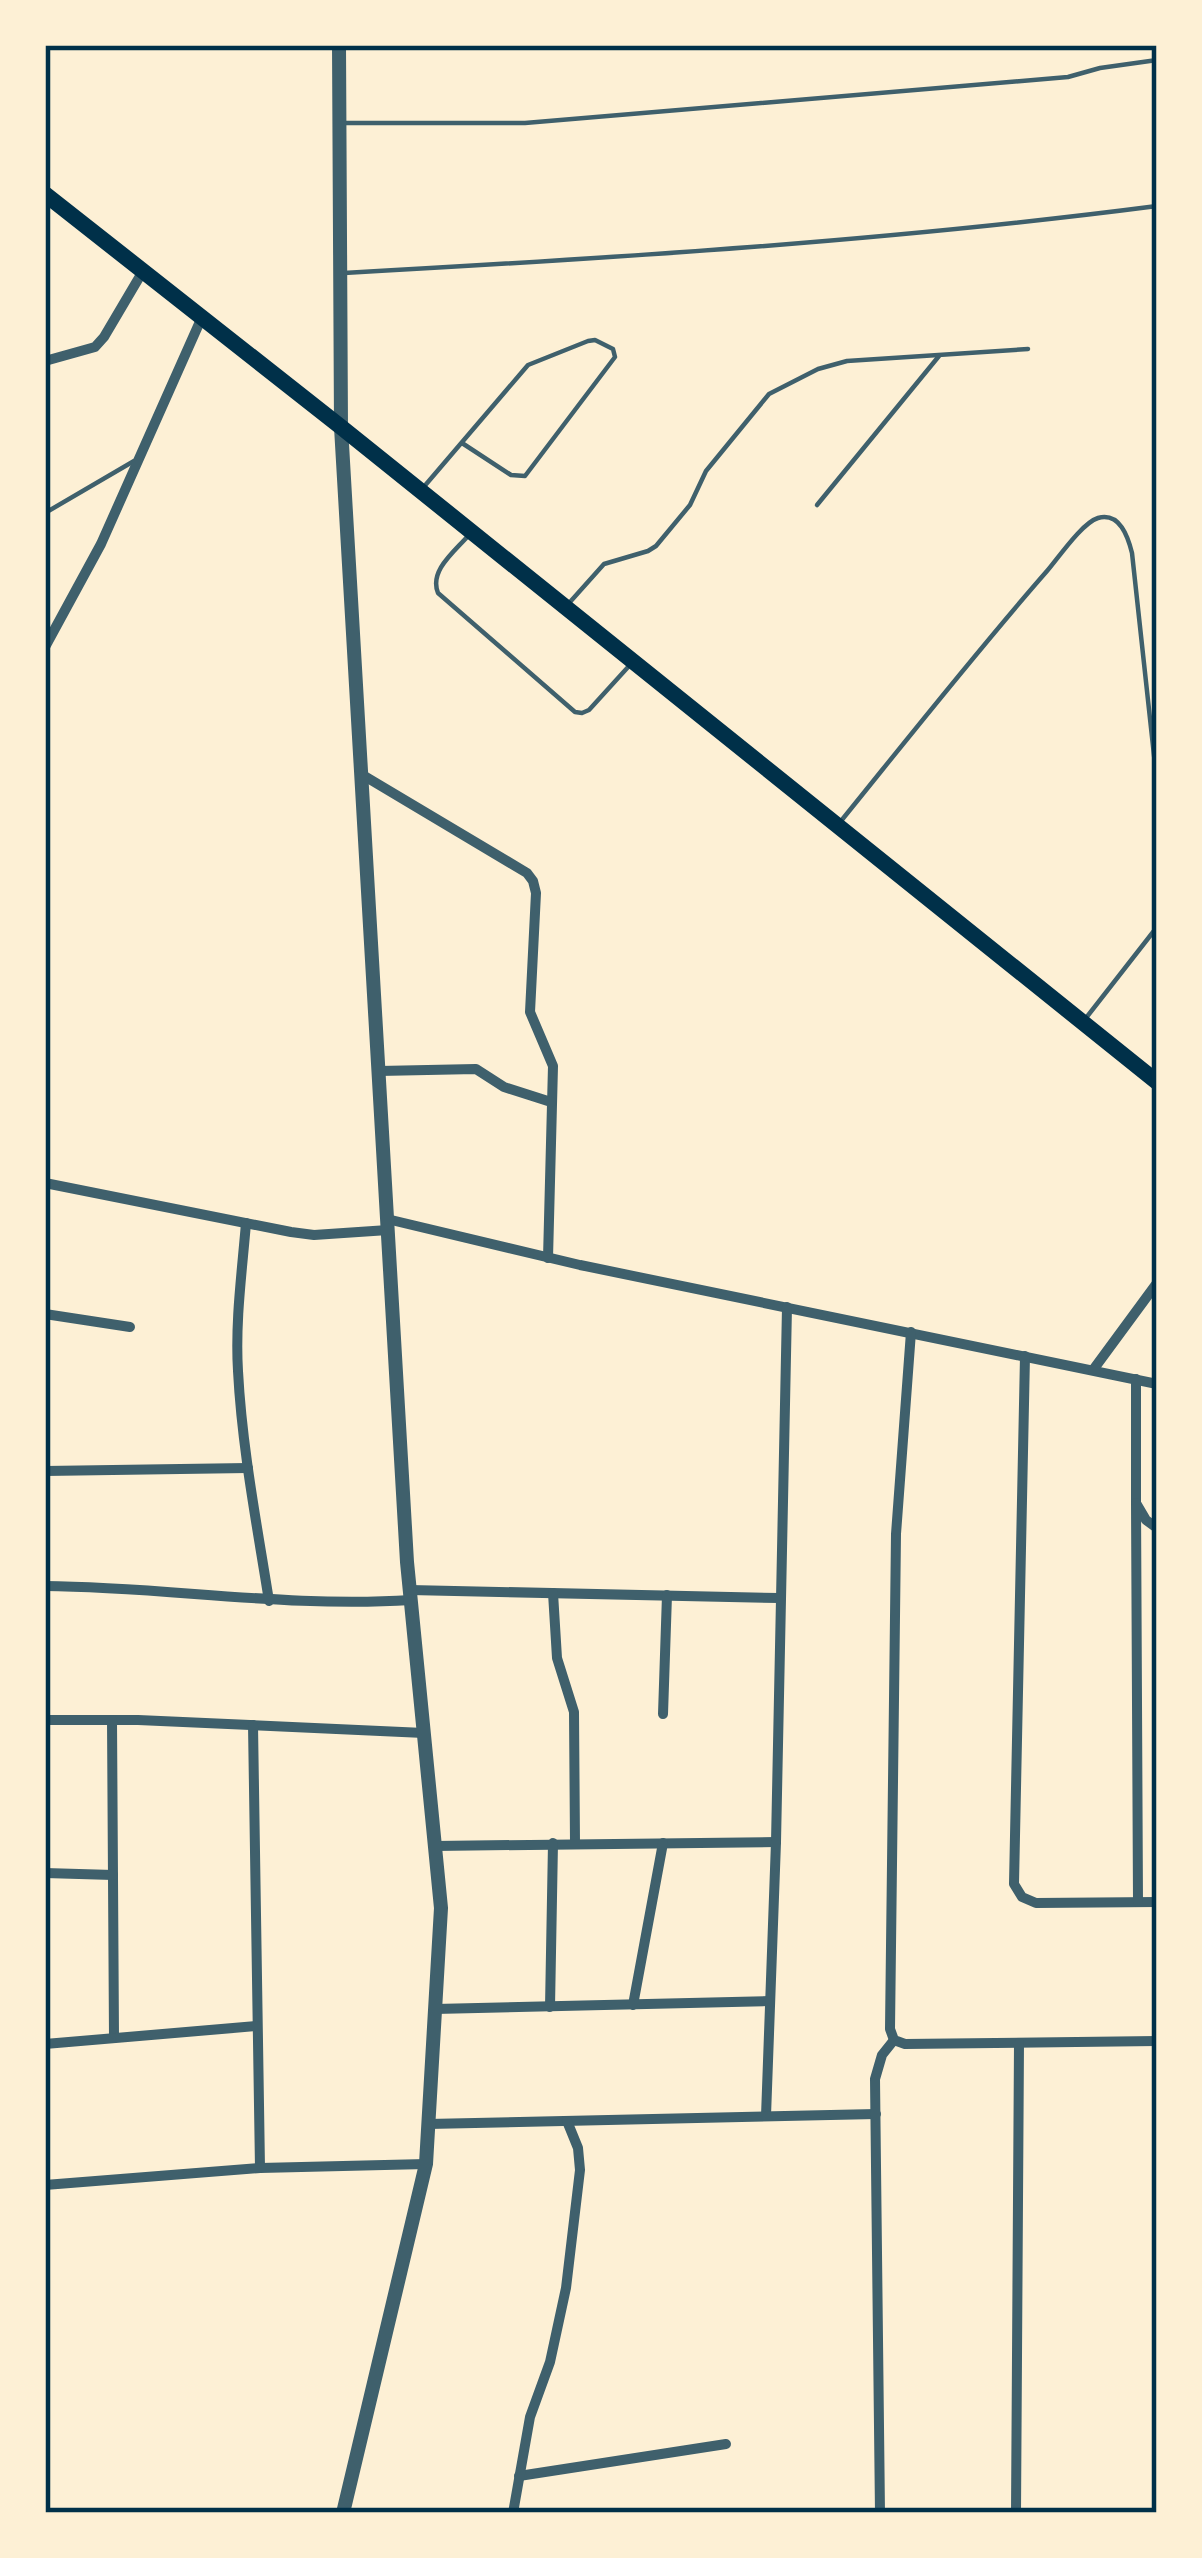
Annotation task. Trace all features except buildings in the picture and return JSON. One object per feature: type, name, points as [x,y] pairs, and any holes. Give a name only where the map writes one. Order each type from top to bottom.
[{"type":"main road","points":[[45,194],[1157,1082]]},
{"type":"street","points":[[339,45],[341,427],[410,1595],[441,1908],[425,2164],[343,2513]]},
{"type":"street","points":[[45,361],[95,347],[143,272]]},
{"type":"street","points":[[45,647],[101,544],[202,317]]},
{"type":"street","points":[[362,773],[533,881],[530,1012],[553,1066],[548,1258]]},
{"type":"street","points":[[379,1071],[476,1069],[504,1088],[551,1102]]},
{"type":"street","points":[[45,1183],[314,1235],[388,1225],[1157,1384]]},
{"type":"street","points":[[246,1223],[238,1370],[268,1601]]},
{"type":"street","points":[[1093,1370],[1157,1283]]},
{"type":"street","points":[[766,2116],[787,1307]]},
{"type":"street","points":[[45,1314],[130,1327]]},
{"type":"street","points":[[911,1332],[896,1534],[890,2029],[894,2040],[904,2044],[1157,2042]]},
{"type":"street","points":[[1025,1356],[1014,1884],[1022,1897],[1036,1903],[1157,1902]]},
{"type":"street","points":[[1136,1379],[1138,1902]]},
{"type":"street","points":[[45,1471],[248,1468]]},
{"type":"street","points":[[1136,1503],[1157,1528]]},
{"type":"street","points":[[45,1586],[350,1604],[410,1595],[553,1593],[779,1598]]},
{"type":"street","points":[[553,1593],[557,1658],[574,1712],[575,1843]]},
{"type":"street","points":[[663,1714],[667,1595]]},
{"type":"street","points":[[45,1720],[424,1733]]},
{"type":"street","points":[[112,1720],[114,2038]]},
{"type":"street","points":[[253,1725],[260,2168]]},
{"type":"street","points":[[633,2005],[663,1843]]},
{"type":"street","points":[[435,1846],[776,1843]]},
{"type":"street","points":[[550,2007],[553,1844]]},
{"type":"street","points":[[45,1873],[113,1875]]},
{"type":"street","points":[[435,2009],[770,2001]]},
{"type":"street","points":[[45,2044],[257,2026]]},
{"type":"street","points":[[880,2513],[875,2114],[878,2066],[894,2040]]},
{"type":"street","points":[[1016,2513],[1019,2043]]},
{"type":"street","points":[[428,2125],[875,2114]]},
{"type":"street","points":[[513,2513],[530,2417],[550,2362],[566,2288],[580,2170],[578,2148],[567,2121]]},
{"type":"street","points":[[45,2185],[260,2168],[425,2164]]},
{"type":"street","points":[[519,2476],[725,2444]]},
{"type":"lane","points":[[340,123],[525,123],[1068,77],[1157,59]]},
{"type":"lane","points":[[340,274],[657,255],[1012,225],[1157,206]]},
{"type":"lane","points":[[421,491],[462,443],[529,365],[588,341],[613,349],[615,357],[525,476],[511,475],[462,443]]},
{"type":"lane","points":[[566,607],[604,564],[656,547],[690,506],[706,471],[759,404],[782,385],[833,363],[1028,349]]},
{"type":"lane","points":[[817,505],[939,355]]},
{"type":"lane","points":[[45,513],[139,458]]},
{"type":"lane","points":[[837,826],[1020,602],[1085,527],[1102,517],[1119,523],[1132,553],[1157,783]]},
{"type":"lane","points":[[471,532],[435,576],[438,592],[575,712],[589,710],[633,661]]},
{"type":"lane","points":[[1082,1022],[1157,927]]}]
